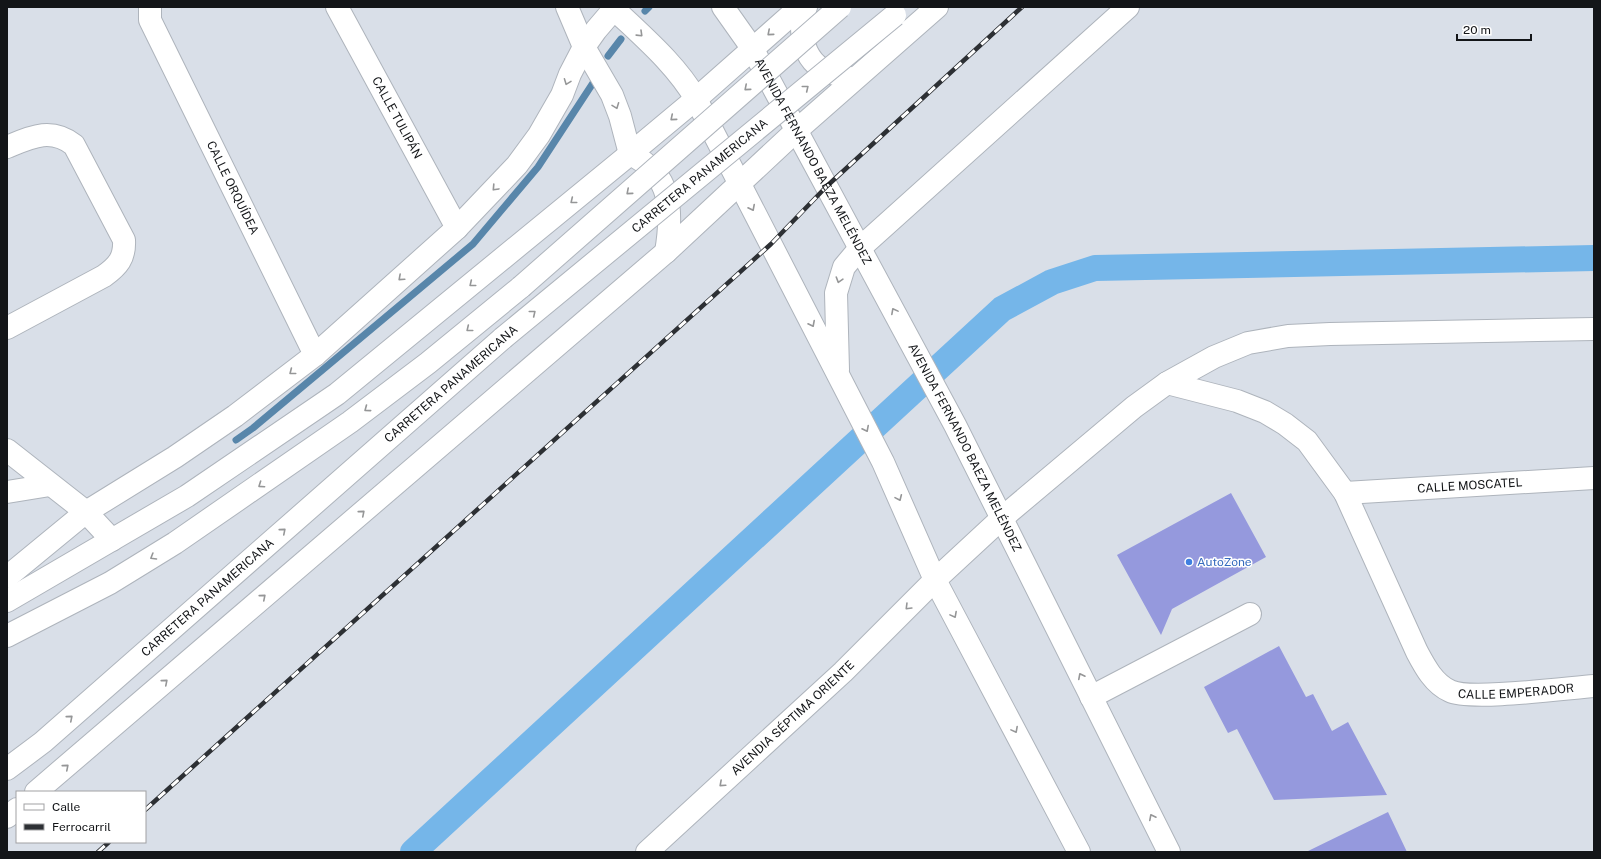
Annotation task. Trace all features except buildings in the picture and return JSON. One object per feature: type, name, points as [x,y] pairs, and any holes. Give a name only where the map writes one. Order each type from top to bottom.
[{"type":"main road","name":"CALLE TULIPÁN","points":[[337,7],[457,228]]},
{"type":"main road","points":[[567,7],[584,47],[612,95],[620,116],[630,154],[642,160],[656,172],[664,187],[671,215],[666,252]]},
{"type":"main road","name":"AVENIDA FERNANDO BAEZA MELÉNDEZ","points":[[723,7],[752,48],[955,425],[1169,852]]},
{"type":"main road","points":[[7,601],[187,496],[337,394],[696,99],[800,7]]},
{"type":"main road","points":[[806,7],[801,20],[802,37],[806,51],[816,65],[828,72],[859,75]]},
{"type":"main road","points":[[7,636],[110,583],[182,538],[350,422],[428,363],[521,287],[840,7]]},
{"type":"main road","points":[[37,791],[666,252],[797,130],[937,7]]},
{"type":"main road","points":[[838,375],[836,293],[844,267],[860,248],[1128,7]]},
{"type":"main road","points":[[7,578],[86,512],[235,416],[315,355],[457,228],[517,165],[539,135],[562,95],[570,74],[584,47],[613,8],[674,67],[696,99],[883,462],[935,580],[1079,852]]},
{"type":"main road","name":"CARRETERA PANAMERICANA","points":[[7,770],[49,736],[503,338],[900,11]]},
{"type":"main road","name":"CALLE ORQUÍDEA","points":[[150,14],[315,355]]},
{"type":"main road","points":[[7,147],[29,138],[44,135],[56,135],[65,138],[74,145],[124,240],[125,248],[122,260],[115,268],[104,276],[7,328]]},
{"type":"main road","name":"AVENDIA SÉPTIMA ORIENTE","points":[[647,852],[843,672],[935,580],[1002,518],[1134,408],[1167,383],[1214,357],[1248,343],[1288,336],[1594,329]]},
{"type":"main road","points":[[1167,383],[1237,401],[1265,412],[1285,424],[1307,441],[1345,493]]},
{"type":"main road","points":[[7,450],[86,512],[112,540]]},
{"type":"main road","name":"CALLE MOSCATEL","points":[[1345,493],[1594,478]]},
{"type":"main road","points":[[7,492],[50,485]]},
{"type":"main road","name":"CALLE EMPERADOR","points":[[1345,493],[1417,652],[1427,670],[1440,685],[1451,692],[1465,695],[1594,686]]},
{"type":"main road","points":[[1091,697],[1250,614]]},
{"type":"main road","points":[[7,817],[16,809]]},
{"type":"waterway","points":[[645,11],[649,7]]},
{"type":"waterway","points":[[608,56],[621,39]]},
{"type":"waterway","points":[[236,440],[253,428],[473,244],[538,167],[593,83]]},
{"type":"waterway","points":[[413,852],[1002,309],[1052,282],[1095,268],[1594,258]]},
{"type":"railway","points":[[146,809],[771,244],[827,186],[1022,7]]},
{"type":"railway","points":[[98,852],[108,843]]},
{"type":"place","name":"AutoZone","points":[[1189,562]]}]
